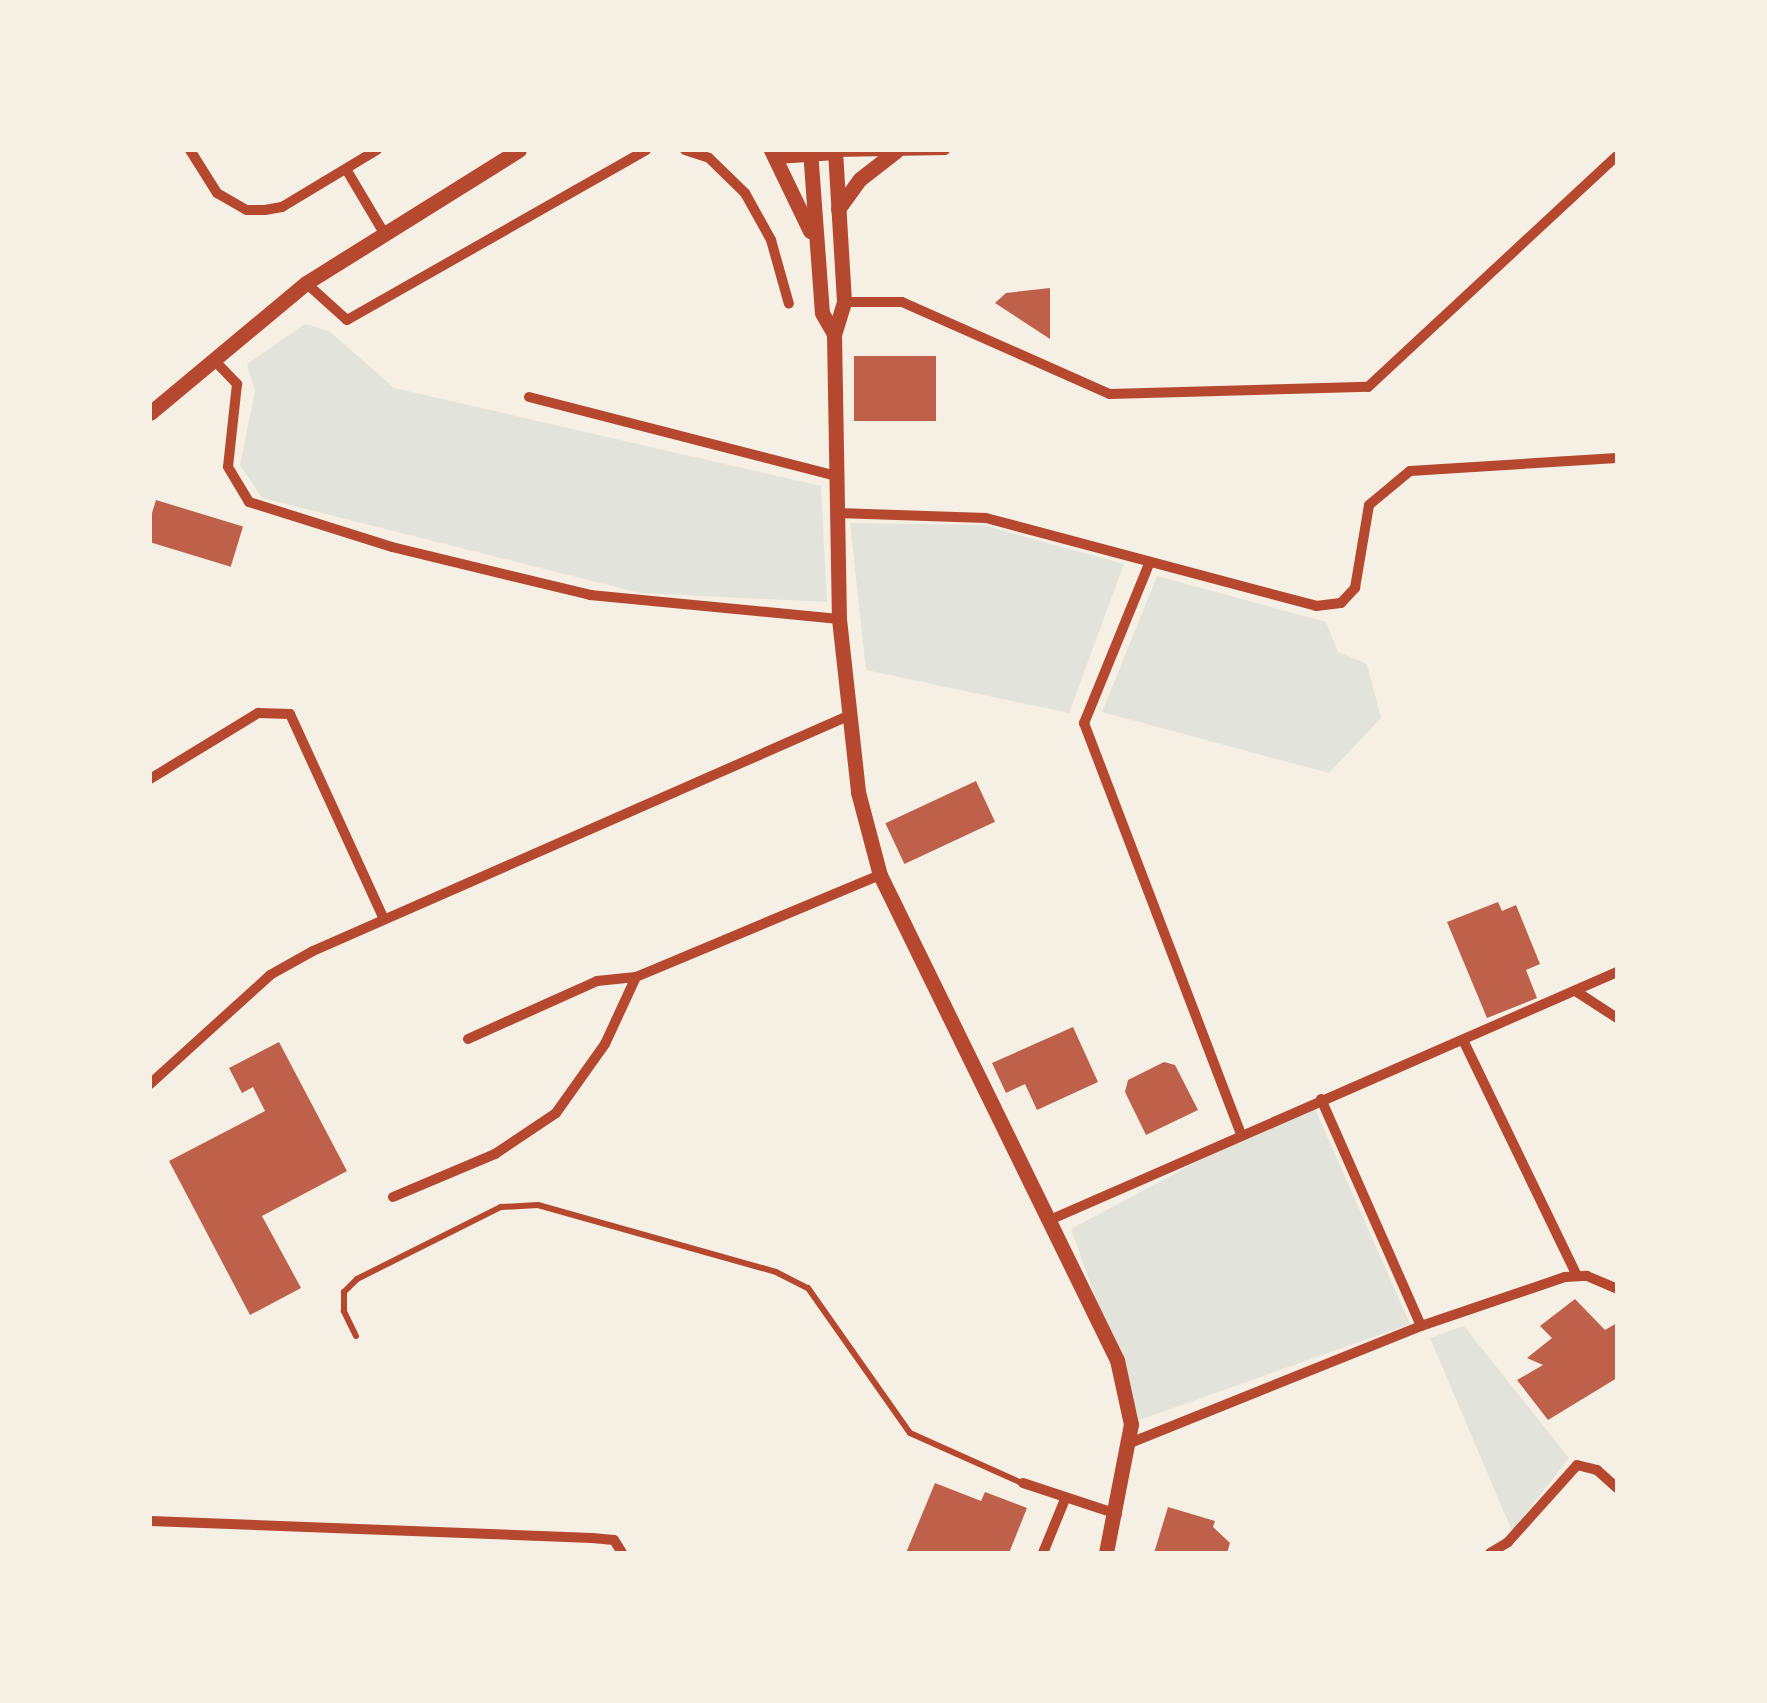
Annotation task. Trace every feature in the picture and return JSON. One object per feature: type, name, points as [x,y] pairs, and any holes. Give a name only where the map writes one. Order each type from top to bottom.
[{"type":"street","points":[[190,150],[217,193],[247,210],[282,207],[377,150]]},
{"type":"street","points":[[150,414],[306,283],[519,150]]},
{"type":"street","points":[[306,283],[347,320],[646,150]]},
{"type":"street","points":[[685,150],[708,158],[745,194],[771,240],[790,304]]},
{"type":"street","points":[[817,254],[774,153],[945,150]]},
{"type":"street","points":[[835,151],[844,302],[834,334],[839,619],[858,792],[880,875],[1052,1219],[1117,1360],[1130,1402],[1130,1443],[1118,1514],[1106,1553]]},
{"type":"street","points":[[838,209],[860,178],[894,151]]},
{"type":"street","points":[[810,152],[822,313],[834,334]]},
{"type":"street","points":[[844,302],[902,302],[1110,394],[1368,387],[1616,152]]},
{"type":"street","points":[[346,169],[384,233]]},
{"type":"street","points":[[213,359],[237,384],[228,467],[249,502],[392,547],[590,595],[839,619]]},
{"type":"street","points":[[529,397],[837,476]]},
{"type":"street","points":[[837,513],[986,518],[1316,606],[1340,604],[1355,588],[1369,505],[1410,471],[1617,458]]},
{"type":"street","points":[[1149,564],[1084,724],[1240,1132]]},
{"type":"street","points":[[150,779],[258,713],[290,714],[383,917]]},
{"type":"street","points":[[150,1084],[270,975],[383,917],[848,716]]},
{"type":"street","points":[[468,1039],[597,981],[636,977],[880,875]]},
{"type":"street","points":[[1052,1219],[1240,1132],[1617,972]]},
{"type":"street","points":[[393,1197],[495,1154],[556,1113],[606,1044],[636,977]]},
{"type":"street","points":[[1577,992],[1617,1018]]},
{"type":"street","points":[[1463,1040],[1577,1276]]},
{"type":"street","points":[[1321,1100],[1421,1326]]},
{"type":"street","points":[[1130,1443],[1421,1326],[1577,1276],[1617,1289]]},
{"type":"street","points":[[1490,1553],[1508,1542],[1577,1464],[1597,1470],[1617,1488]]},
{"type":"street","points":[[1023,1483],[1118,1514]]},
{"type":"street","points":[[1043,1553],[1065,1499]]},
{"type":"street","points":[[150,1521],[592,1538],[614,1540],[622,1553]]},
{"type":"lane","points":[[356,1336],[344,1311],[344,1292],[357,1279],[501,1207],[538,1205],[776,1272],[808,1288],[910,1432],[1023,1483]]},
{"type":"shaded area","points":[[305,324],[329,331],[394,388],[821,486],[827,602],[640,593],[262,498],[240,465],[255,391],[247,364]]},
{"type":"shaded area","points":[[850,523],[983,525],[1124,564],[1069,713],[866,670]]},
{"type":"shaded area","points":[[1157,576],[1326,622],[1338,652],[1367,664],[1381,718],[1329,773],[1102,712]]},
{"type":"shaded area","points":[[1315,1109],[1410,1324],[1139,1420],[1071,1229],[1238,1140]]},
{"type":"shaded area","points":[[1464,1326],[1569,1458],[1512,1531],[1430,1338]]},
{"type":"building","points":[[1050,288],[1050,339],[995,303],[1006,293]]},
{"type":"building","points":[[854,356],[936,356],[936,421],[854,421]]},
{"type":"building","points":[[156,500],[243,527],[231,567],[150,542],[150,520]]},
{"type":"building","points":[[976,781],[995,822],[904,864],[885,823]]},
{"type":"building","points":[[1498,902],[1502,911],[1516,905],[1540,964],[1526,970],[1537,998],[1487,1018],[1447,922]]},
{"type":"building","points":[[1073,1027],[1098,1082],[1037,1110],[1025,1084],[1006,1093],[992,1063]]},
{"type":"building","points":[[279,1042],[347,1171],[262,1216],[301,1288],[250,1315],[169,1161],[265,1111],[253,1087],[242,1093],[229,1068]]},
{"type":"building","points":[[1164,1062],[1175,1065],[1198,1110],[1146,1135],[1125,1092],[1128,1080]]},
{"type":"building","points":[[1575,1299],[1605,1330],[1617,1323],[1617,1378],[1548,1420],[1517,1380],[1543,1365],[1527,1358],[1552,1338],[1540,1326]]},
{"type":"building","points":[[935,1483],[981,1501],[985,1492],[1027,1508],[1009,1553],[906,1553]]},
{"type":"building","points":[[1168,1507],[1215,1521],[1213,1527],[1230,1543],[1227,1553],[1154,1553]]}]
